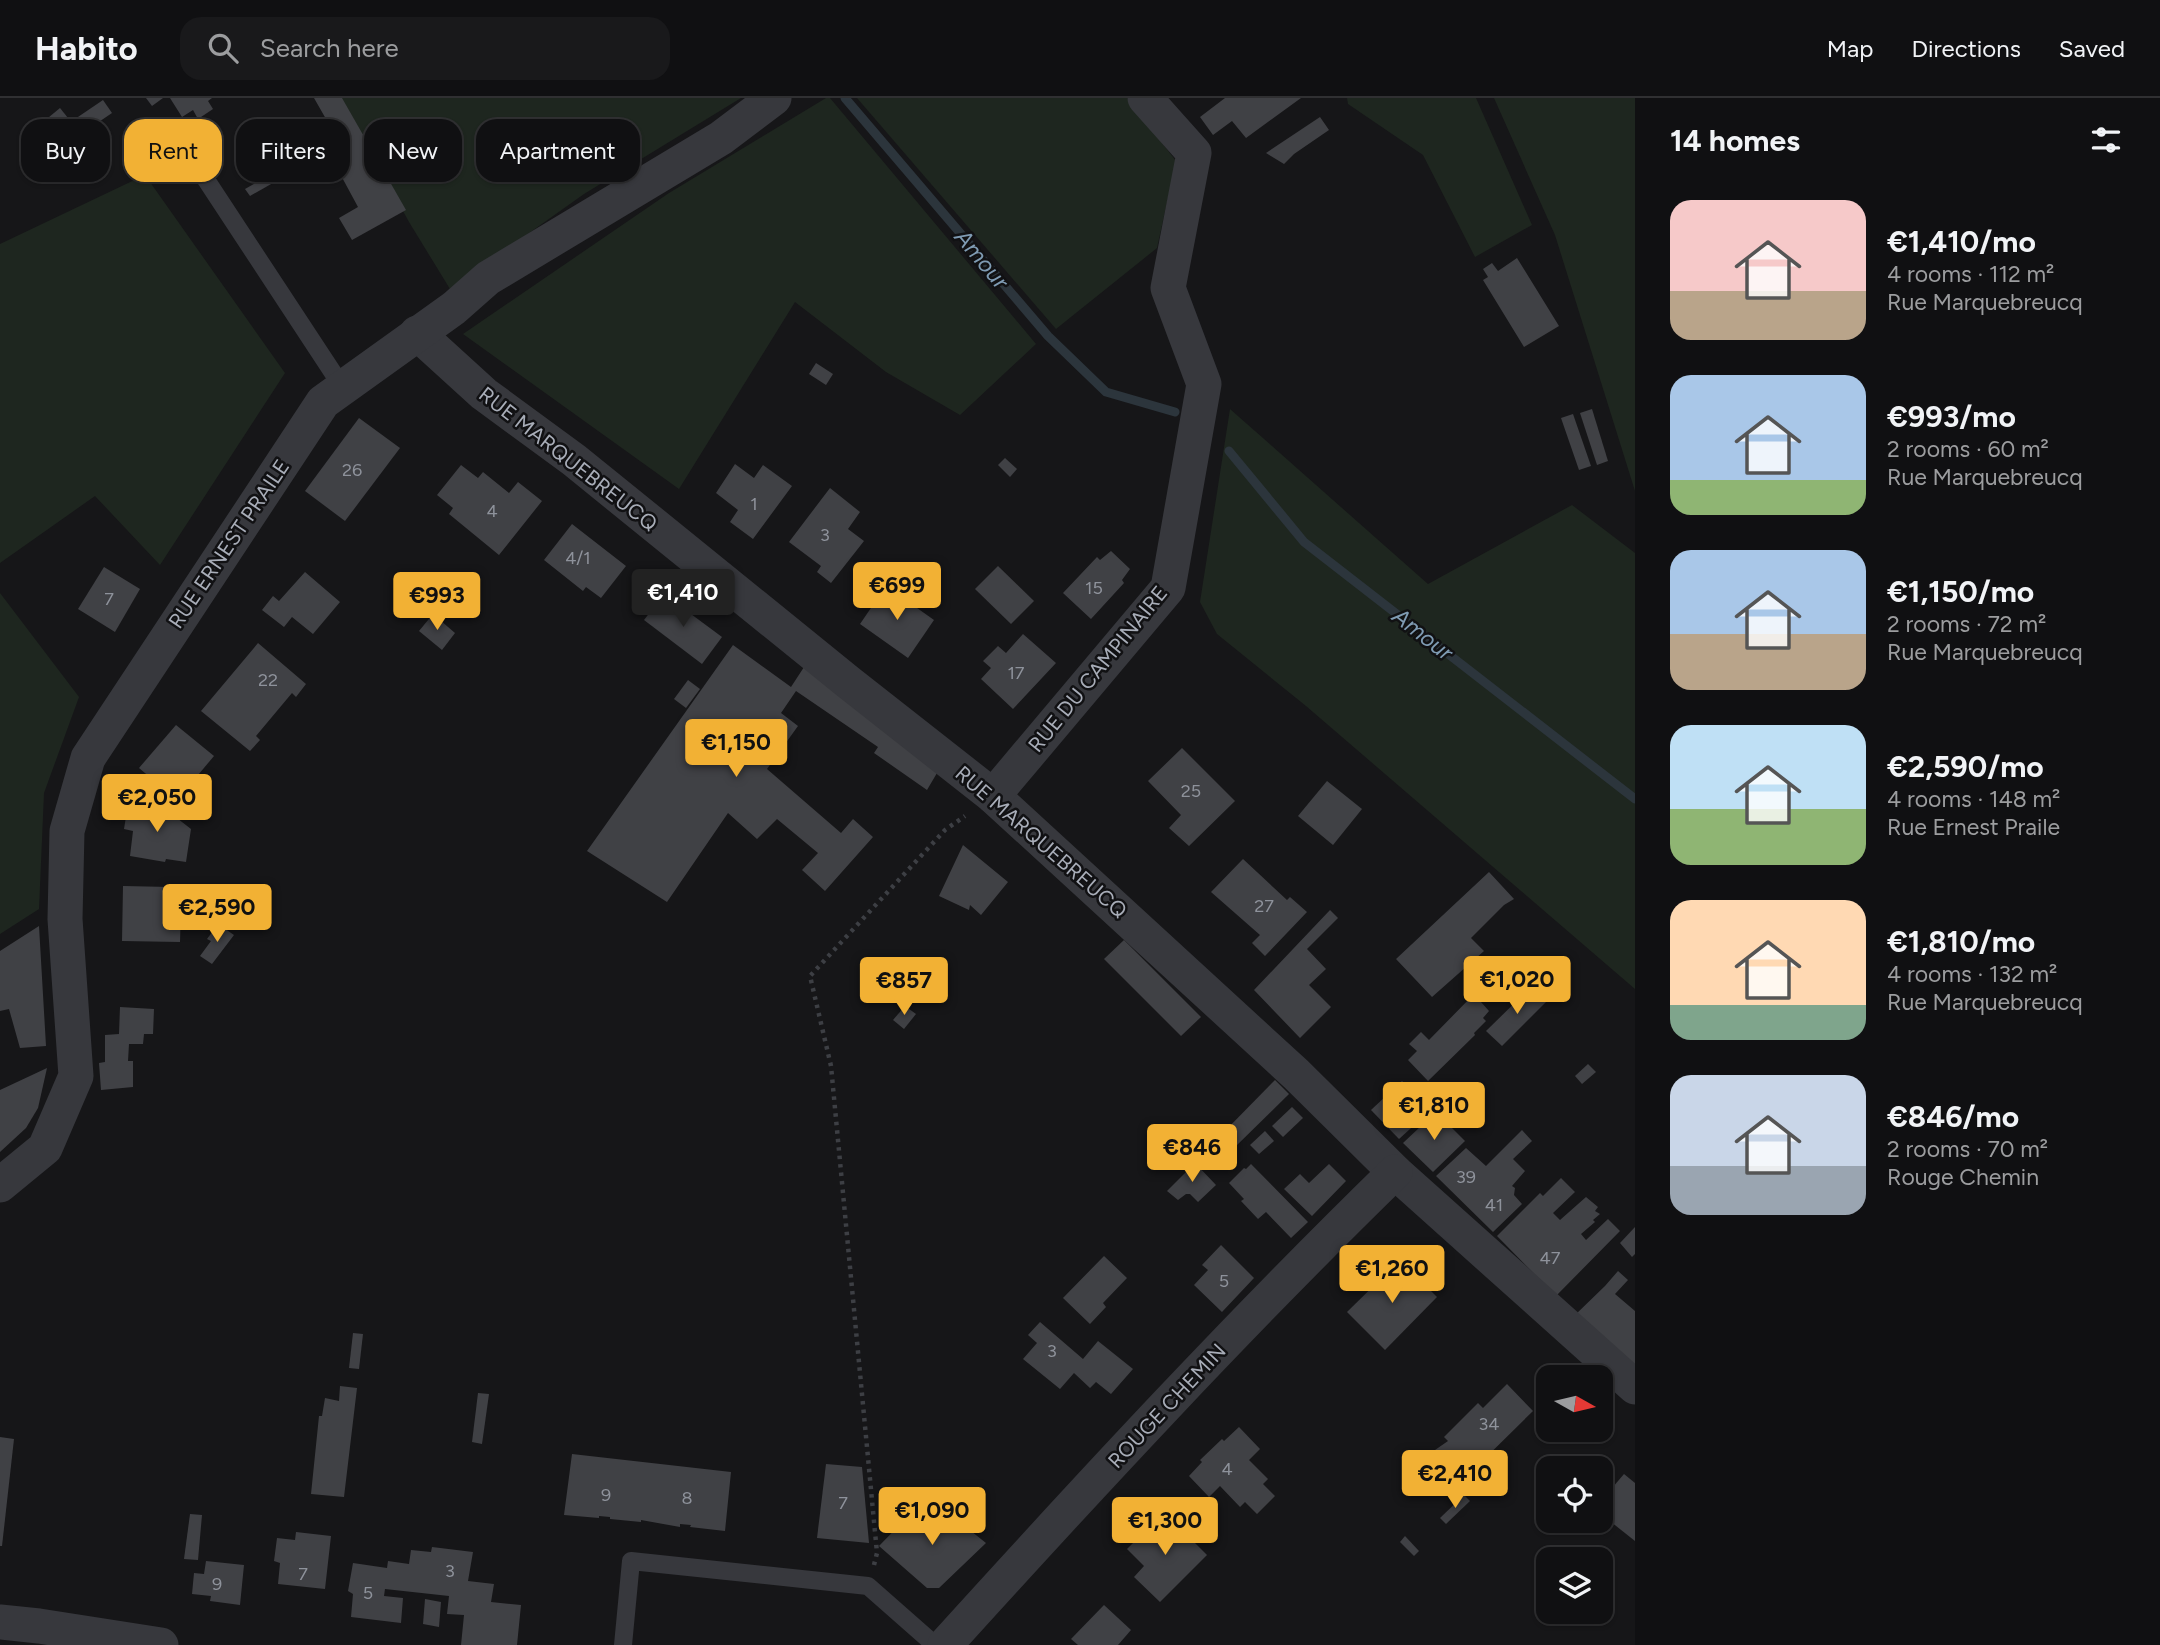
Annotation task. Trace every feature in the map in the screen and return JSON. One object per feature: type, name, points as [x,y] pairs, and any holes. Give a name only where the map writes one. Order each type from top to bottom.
[{"type":"street","name":"RUE ERNEST PRAILE","points":[[0,1185],[46,1148],[76,1076],[65,919],[67,831],[88,758],[323,402],[454,308],[488,278],[722,138],[774,98]]},
{"type":"street","name":"RUE DU CAMPINAIRE","points":[[993,796],[1168,588],[1204,384],[1168,288],[1194,153],[1145,98]]},
{"type":"street","name":"RUE MARQUEBREUCQ","points":[[417,333],[484,394],[574,460],[993,796],[1296,1074],[1395,1172],[1635,1387]]},
{"type":"street","name":"ROUGE CHEMIN","points":[[945,1645],[1230,1338],[1395,1172]]},
{"type":"street","points":[[0,1622],[161,1645]]},
{"type":"lane","points":[[208,182],[343,388]]},
{"type":"lane","points":[[623,1645],[631,1561],[868,1586],[935,1645]]},
{"type":"path","points":[[868,1586],[877,1553],[831,1066],[810,976],[945,830],[993,796]]},
{"type":"shaded area","points":[[341,98],[741,98],[640,160],[640,119],[476,119],[476,182],[604,182],[450,289],[387,182],[462,182],[462,119],[364,119],[364,140]]},
{"type":"shaded area","points":[[830,98],[1036,344],[960,415],[886,372],[795,302],[679,489],[463,334],[669,193]]},
{"type":"shaded area","points":[[857,98],[1127,98],[1176,161],[1157,248],[1056,329]]},
{"type":"shaded area","points":[[1347,98],[1476,98],[1532,225],[1475,257],[1423,155],[1348,104]]},
{"type":"shaded area","points":[[1494,98],[1635,98],[1635,491],[1555,235]]},
{"type":"shaded area","points":[[130,182],[150,182],[285,373],[160,565],[95,496],[0,563],[0,244]]},
{"type":"shaded area","points":[[1230,409],[1428,584],[1572,505],[1635,553],[1635,989],[1306,706],[1217,634],[1200,602]]},
{"type":"shaded area","points":[[0,593],[79,697],[44,793],[39,909],[0,934]]},
{"type":"building","points":[[146,98],[163,98],[152,106]]},
{"type":"building","points":[[170,98],[212,98],[208,101],[213,109],[198,119],[193,110],[182,117]]},
{"type":"building","points":[[314,98],[342,98],[364,136],[364,182],[390,182],[406,210],[352,240],[339,218],[358,207],[344,182],[350,182],[350,119],[326,119]]},
{"type":"building","points":[[1225,98],[1301,98],[1246,138],[1232,121],[1213,135],[1200,117]]},
{"type":"building","points":[[103,100],[112,113],[103,119],[75,119]]},
{"type":"building","points":[[60,108],[69,119],[47,119]]},
{"type":"building","points":[[1320,117],[1329,130],[1284,164],[1266,153]]},
{"type":"building","points":[[257,182],[275,182],[250,196],[245,189]]},
{"type":"building","points":[[1517,258],[1559,326],[1524,347],[1483,280],[1488,277],[1483,269],[1492,263],[1498,271]]},
{"type":"building","points":[[816,363],[833,374],[826,385],[809,374]]},
{"type":"building","points":[[1592,409],[1608,461],[1597,465],[1580,413]]},
{"type":"building","points":[[1573,414],[1591,466],[1579,470],[1561,418]]},
{"type":"building","points":[[359,418],[400,448],[345,521],[305,491]]},
{"type":"building","points":[[1005,458],[1017,469],[1010,477],[998,465]]},
{"type":"building","points":[[735,464],[754,478],[763,465],[792,486],[753,539],[730,522],[738,510],[716,493]]},
{"type":"building","points":[[461,465],[478,478],[483,472],[509,493],[518,482],[542,501],[499,555],[449,514],[453,508],[437,495]]},
{"type":"building","points":[[830,488],[860,512],[848,529],[864,541],[831,583],[817,572],[821,566],[789,542]]},
{"type":"building","points":[[572,524],[626,566],[601,598],[586,587],[583,591],[544,560]]},
{"type":"building","points":[[1111,551],[1130,569],[1122,580],[1124,583],[1091,619],[1063,593],[1097,557],[1100,560]]},
{"type":"building","points":[[998,566],[1034,601],[1011,624],[975,589]]},
{"type":"building","points":[[104,567],[140,589],[115,632],[78,609]]},
{"type":"building","points":[[305,572],[340,602],[313,634],[292,617],[284,627],[262,610],[273,596],[279,601]]},
{"type":"building","points":[[886,586],[934,620],[908,658],[860,624]]},
{"type":"building","points":[[664,594],[722,637],[702,664],[644,620]]},
{"type":"building","points":[[433,614],[455,633],[442,650],[419,631]]},
{"type":"building","points":[[1023,634],[1056,663],[1013,709],[981,679],[991,668],[983,661],[998,646],[1006,653]]},
{"type":"building","points":[[258,643],[306,684],[296,697],[292,693],[256,736],[260,740],[250,751],[201,711]]},
{"type":"building","points":[[733,645],[791,687],[806,664],[937,773],[927,790],[874,753],[878,747],[796,691],[781,713],[798,726],[767,769],[841,833],[853,819],[873,837],[825,891],[802,870],[818,853],[777,819],[757,839],[728,813],[667,902],[587,851]]},
{"type":"building","points":[[688,680],[700,689],[686,708],[674,699]]},
{"type":"building","points":[[176,725],[214,756],[177,800],[139,768]]},
{"type":"building","points":[[1182,748],[1235,801],[1189,846],[1169,828],[1181,815],[1148,781]]},
{"type":"building","points":[[1327,781],[1362,809],[1333,845],[1298,816]]},
{"type":"building","points":[[128,804],[174,811],[173,815],[191,829],[186,862],[166,859],[165,862],[130,856],[133,831],[124,829]]},
{"type":"building","points":[[963,845],[1008,882],[981,915],[970,905],[969,910],[939,896]]},
{"type":"building","points":[[1243,859],[1287,900],[1290,897],[1307,912],[1265,956],[1252,943],[1260,935],[1211,892]]},
{"type":"building","points":[[1489,872],[1514,899],[1504,905],[1471,938],[1484,951],[1432,997],[1396,959]]},
{"type":"building","points":[[123,886],[171,887],[170,910],[181,910],[180,942],[122,941]]},
{"type":"building","points":[[264,886],[269,890],[256,909],[250,904]]},
{"type":"building","points":[[1330,910],[1338,918],[1307,949],[1326,969],[1309,985],[1331,1007],[1300,1038],[1254,990]]},
{"type":"building","points":[[218,924],[234,935],[212,964],[200,956],[211,941],[207,939]]},
{"type":"building","points":[[39,926],[46,1046],[20,1048],[9,1009],[0,1011],[0,951]]},
{"type":"building","points":[[1124,940],[1201,1017],[1181,1036],[1104,959]]},
{"type":"building","points":[[1532,986],[1547,1001],[1502,1046],[1486,1031]]},
{"type":"building","points":[[1478,990],[1486,997],[1481,1002],[1489,1011],[1483,1018],[1486,1021],[1428,1081],[1408,1060],[1417,1051],[1409,1044],[1421,1032],[1429,1040]]},
{"type":"building","points":[[905,1006],[916,1014],[904,1029],[893,1020]]},
{"type":"building","points":[[120,1007],[154,1009],[153,1034],[144,1034],[143,1044],[129,1044],[128,1061],[133,1061],[133,1087],[101,1090],[99,1063],[105,1062],[105,1035],[119,1034]]},
{"type":"building","points":[[1588,1064],[1596,1072],[1582,1084],[1575,1076]]},
{"type":"building","points":[[47,1068],[38,1108],[26,1128],[0,1152],[0,1090]]},
{"type":"building","points":[[1275,1080],[1289,1094],[1234,1148],[1221,1135]]},
{"type":"building","points":[[1402,1081],[1432,1109],[1399,1139],[1371,1110]]},
{"type":"building","points":[[1292,1107],[1303,1118],[1283,1137],[1272,1126]]},
{"type":"building","points":[[1436,1112],[1465,1141],[1433,1172],[1403,1143]]},
{"type":"building","points":[[1522,1130],[1532,1141],[1513,1159],[1525,1171],[1512,1186],[1515,1188],[1514,1195],[1522,1204],[1493,1232],[1436,1176],[1466,1148],[1486,1166]]},
{"type":"building","points":[[1265,1131],[1274,1141],[1259,1154],[1250,1145]]},
{"type":"building","points":[[1195,1163],[1216,1185],[1198,1202],[1190,1194],[1178,1200],[1167,1191]]},
{"type":"building","points":[[1251,1164],[1308,1222],[1291,1238],[1266,1212],[1258,1219],[1229,1183]]},
{"type":"building","points":[[1329,1164],[1346,1181],[1312,1216],[1284,1189],[1300,1174],[1309,1183]]},
{"type":"building","points":[[1561,1178],[1575,1192],[1553,1213],[1560,1220],[1586,1197],[1598,1207],[1595,1211],[1600,1214],[1581,1234],[1586,1240],[1608,1219],[1620,1231],[1556,1296],[1497,1236],[1540,1193],[1543,1196]]},
{"type":"building","points":[[1635,1227],[1635,1254],[1632,1257],[1620,1243]]},
{"type":"building","points":[[1221,1245],[1254,1278],[1222,1312],[1194,1285],[1208,1270],[1202,1265]]},
{"type":"building","points":[[1104,1256],[1127,1278],[1103,1303],[1106,1307],[1090,1324],[1063,1298]]},
{"type":"building","points":[[1400,1260],[1437,1297],[1385,1350],[1347,1312]]},
{"type":"building","points":[[1618,1271],[1628,1280],[1615,1294],[1635,1311],[1635,1371],[1574,1316]]},
{"type":"building","points":[[1040,1322],[1083,1359],[1098,1341],[1133,1369],[1111,1394],[1096,1382],[1090,1388],[1074,1373],[1060,1389],[1023,1359],[1037,1343],[1028,1335]]},
{"type":"building","points":[[353,1333],[363,1334],[359,1369],[349,1368]]},
{"type":"building","points":[[1507,1384],[1533,1411],[1465,1478],[1435,1450],[1448,1441],[1444,1437],[1478,1403],[1483,1408]]},
{"type":"building","points":[[340,1386],[357,1388],[344,1497],[311,1494],[319,1416],[322,1416],[325,1398],[339,1401]]},
{"type":"building","points":[[478,1393],[489,1394],[482,1444],[472,1442]]},
{"type":"building","points":[[1239,1427],[1260,1449],[1249,1460],[1268,1479],[1263,1484],[1275,1496],[1257,1514],[1245,1502],[1240,1507],[1220,1486],[1209,1497],[1189,1476],[1202,1462],[1200,1460]]},
{"type":"building","points":[[0,1437],[14,1439],[2,1546],[0,1546]]},
{"type":"building","points":[[572,1454],[731,1472],[725,1531],[641,1520],[564,1515]]},
{"type":"building","points":[[826,1464],[862,1467],[869,1543],[817,1538]]},
{"type":"building","points":[[1624,1474],[1635,1483],[1635,1541],[1613,1524],[1613,1487]]},
{"type":"building","points":[[1464,1495],[1470,1501],[1446,1524],[1440,1518]]},
{"type":"building","points":[[942,1508],[986,1543],[939,1588],[927,1588],[879,1546],[915,1509],[928,1521]]},
{"type":"building","points":[[1164,1512],[1207,1555],[1160,1602],[1134,1577],[1144,1566],[1127,1549]]},
{"type":"building","points":[[190,1514],[202,1515],[198,1560],[184,1559]]},
{"type":"building","points":[[296,1532],[331,1536],[325,1589],[278,1584],[280,1563],[274,1561],[277,1538],[295,1540]]},
{"type":"building","points":[[1405,1536],[1419,1551],[1414,1556],[1400,1542]]},
{"type":"building","points":[[432,1547],[473,1552],[468,1581],[494,1584],[491,1602],[521,1605],[517,1645],[461,1645],[464,1615],[447,1614],[449,1596],[385,1589],[384,1596],[403,1598],[401,1623],[351,1617],[353,1594],[348,1591],[353,1563],[387,1568],[388,1561],[409,1564],[411,1550],[431,1552]]},
{"type":"building","points":[[206,1561],[244,1565],[240,1605],[210,1601],[211,1596],[192,1594],[194,1573],[204,1574]]},
{"type":"building","points":[[425,1599],[441,1602],[439,1627],[423,1624]]},
{"type":"building","points":[[1104,1605],[1131,1630],[1118,1645],[1078,1645],[1071,1639]]},
{"type":"waterway","name":"Amour","points":[[845,98],[1048,336],[1106,392],[1175,412]]},
{"type":"waterway","name":"Amour","points":[[1229,451],[1304,542],[1635,799]]}]
